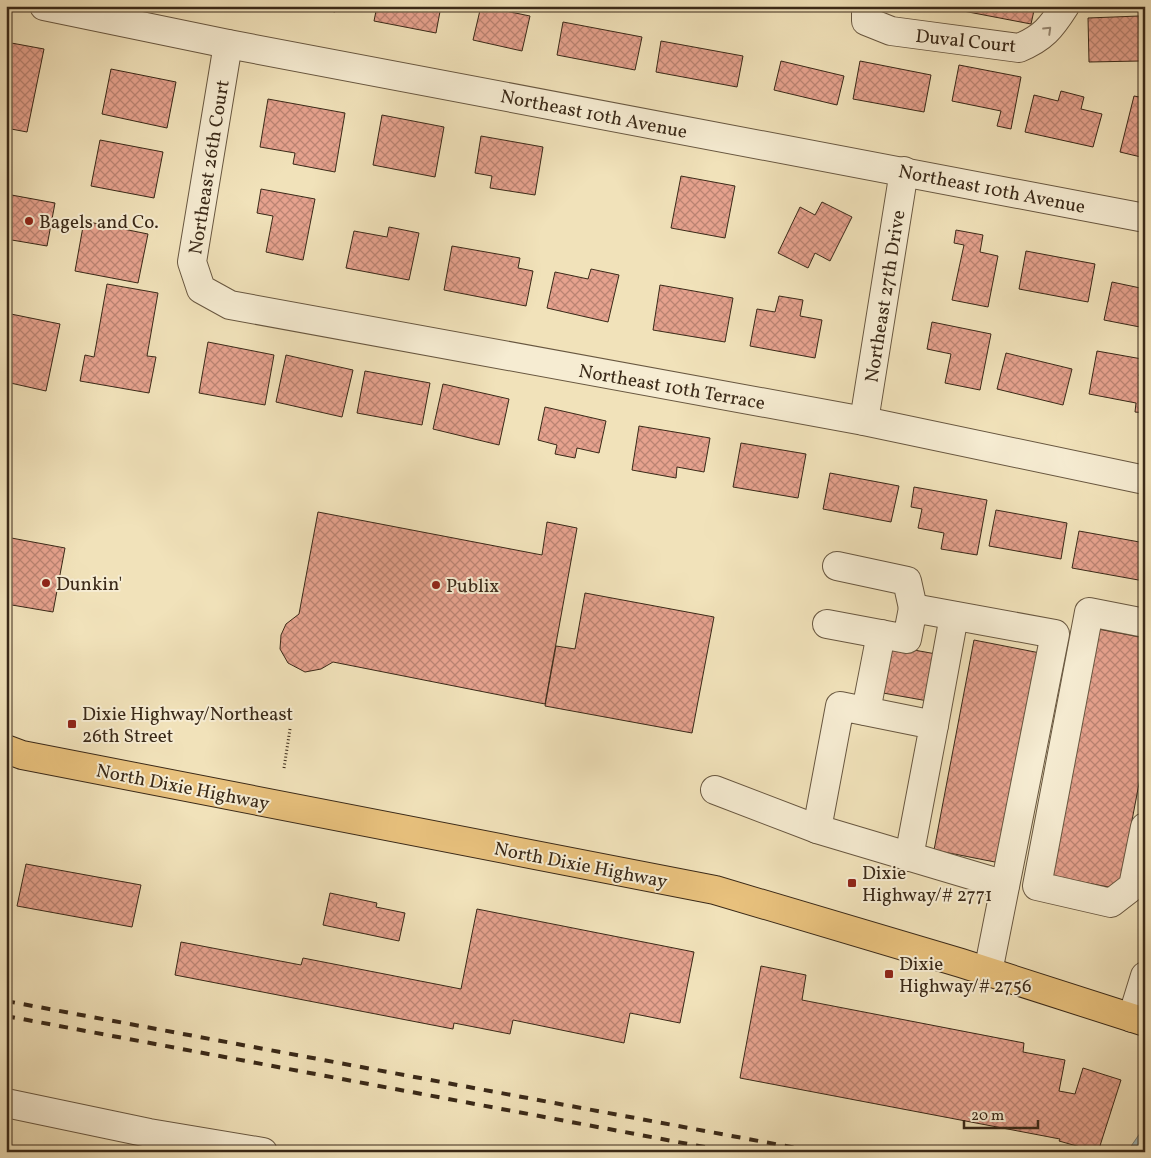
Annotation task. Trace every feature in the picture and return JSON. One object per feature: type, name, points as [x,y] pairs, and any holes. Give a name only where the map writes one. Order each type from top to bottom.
[{"type":"main road","name":"North Dixie Highway","points":[[6,749],[22,755],[714,890],[988,972],[1138,1020]]},
{"type":"street","name":"Northeast 10th Avenue","points":[[44,6],[228,44],[1145,218]]},
{"type":"street","name":"Duval Court","points":[[866,6],[866,21],[891,31],[1019,48],[1036,41],[1053,27],[1065,6]]},
{"type":"street","name":"Northeast 26th Court","points":[[201,289],[192,262],[228,44]]},
{"type":"street","name":"Northeast 27th Drive","points":[[864,421],[904,171]]},
{"type":"street","name":"Northeast 10th Terrace","points":[[201,289],[230,305],[864,421],[1145,480]]},
{"type":"street","points":[[827,624],[907,638],[913,608],[907,581],[837,566]]},
{"type":"street","points":[[913,608],[1055,634],[988,972]]},
{"type":"street","points":[[1145,623],[1089,612],[1037,886],[1111,903],[1133,886],[1145,827]]},
{"type":"street","points":[[909,857],[954,616]]},
{"type":"street","points":[[866,711],[881,634]]},
{"type":"street","points":[[817,829],[840,706],[934,725]]},
{"type":"street","points":[[715,790],[817,829],[1005,885]]},
{"type":"street","points":[[1138,1020],[1145,976]]},
{"type":"street","points":[[6,1103],[149,1133],[263,1152]]},
{"type":"path","points":[[284,768],[290,729]]},
{"type":"water","points":[[1145,1126],[1145,1152],[1127,1152]]},
{"type":"building","points":[[306,6],[337,6],[335,12]]},
{"type":"building","points":[[377,6],[441,6],[436,33],[374,21]]},
{"type":"building","points":[[481,6],[530,16],[522,51],[473,40]]},
{"type":"building","points":[[937,6],[1035,6],[1031,24]]},
{"type":"building","points":[[1139,16],[1140,61],[1089,62],[1088,18]]},
{"type":"building","points":[[563,22],[642,37],[635,70],[557,55]]},
{"type":"building","points":[[661,41],[743,56],[737,87],[656,72]]},
{"type":"building","points":[[6,42],[44,49],[27,132],[6,128]]},
{"type":"building","points":[[781,61],[844,76],[837,105],[774,90]]},
{"type":"building","points":[[860,61],[931,75],[924,112],[853,99]]},
{"type":"building","points":[[959,65],[1021,77],[1011,129],[997,126],[1001,111],[952,101]]},
{"type":"building","points":[[111,69],[176,82],[167,128],[102,114]]},
{"type":"building","points":[[1061,91],[1084,97],[1081,109],[1102,114],[1093,147],[1025,132],[1034,95],[1058,101]]},
{"type":"building","points":[[1134,96],[1145,98],[1145,158],[1120,152]]},
{"type":"building","points":[[268,99],[345,113],[335,172],[293,164],[295,153],[260,147]]},
{"type":"building","points":[[382,115],[444,127],[435,177],[373,165]]},
{"type":"building","points":[[481,136],[543,147],[535,195],[490,188],[492,176],[475,173]]},
{"type":"building","points":[[100,140],[163,152],[154,198],[91,186]]},
{"type":"building","points":[[681,176],[735,186],[725,238],[671,228]]},
{"type":"building","points":[[261,189],[315,199],[303,260],[266,252],[273,216],[257,213]]},
{"type":"building","name":"Bagels and Co.","points":[[6,194],[55,203],[47,246],[6,239]]},
{"type":"building","points":[[822,202],[852,217],[830,261],[815,253],[808,268],[778,253],[800,207],[815,215]]},
{"type":"building","points":[[84,221],[148,234],[138,283],[75,271]]},
{"type":"building","points":[[389,227],[419,233],[409,280],[346,268],[354,231],[387,237]]},
{"type":"building","points":[[956,230],[983,235],[980,252],[998,256],[988,307],[952,300],[964,245],[954,243]]},
{"type":"building","points":[[452,246],[520,258],[518,268],[533,271],[526,306],[444,290]]},
{"type":"building","points":[[1026,251],[1095,264],[1088,302],[1019,289]]},
{"type":"building","points":[[591,269],[619,275],[608,322],[547,308],[555,272],[588,279]]},
{"type":"building","points":[[1112,282],[1145,289],[1145,328],[1104,320]]},
{"type":"building","points":[[107,284],[158,293],[147,356],[156,357],[149,393],[80,381],[85,355],[94,357]]},
{"type":"building","points":[[660,285],[733,298],[725,342],[653,330]]},
{"type":"building","points":[[779,296],[803,300],[800,316],[822,320],[815,358],[750,346],[757,309],[775,312]]},
{"type":"building","points":[[6,313],[60,324],[46,391],[6,382]]},
{"type":"building","points":[[932,322],[991,334],[980,390],[945,383],[951,354],[927,349]]},
{"type":"building","points":[[208,342],[274,355],[265,405],[199,393]]},
{"type":"building","points":[[1097,351],[1142,359],[1139,376],[1145,377],[1145,413],[1135,412],[1136,403],[1089,394]]},
{"type":"building","points":[[1006,353],[1072,369],[1063,405],[997,389]]},
{"type":"building","points":[[286,355],[353,370],[342,417],[276,402]]},
{"type":"building","points":[[365,371],[430,383],[422,425],[357,413]]},
{"type":"building","points":[[443,384],[509,399],[499,445],[433,429]]},
{"type":"building","points":[[545,407],[606,421],[599,453],[577,448],[575,458],[555,454],[557,445],[538,440]]},
{"type":"building","points":[[639,426],[710,438],[704,472],[677,467],[676,478],[632,470]]},
{"type":"building","points":[[741,443],[806,454],[798,498],[733,487]]},
{"type":"building","points":[[830,473],[899,486],[891,522],[823,509]]},
{"type":"building","points":[[914,487],[987,500],[977,555],[941,549],[944,533],[918,528],[922,509],[911,507]]},
{"type":"building","points":[[996,510],[1067,523],[1061,559],[989,546]]},
{"type":"building","name":"Publix","points":[[318,512],[542,555],[547,522],[577,528],[545,704],[333,662],[321,669],[305,672],[288,663],[280,649],[281,635],[286,624],[299,614]]},
{"type":"building","points":[[1079,531],[1145,543],[1144,581],[1072,568]]},
{"type":"building","points":[[6,537],[65,548],[53,612],[6,604]]},
{"type":"building","points":[[585,593],[714,617],[692,733],[545,706],[556,646],[575,649]]},
{"type":"building","points":[[1098,629],[1145,638],[1145,752],[1119,889],[1051,876]]},
{"type":"building","points":[[974,640],[1040,653],[1000,863],[934,850]]},
{"type":"building","points":[[892,646],[936,654],[928,701],[883,693]]},
{"type":"building","points":[[26,864],[141,885],[132,927],[17,906]]},
{"type":"building","points":[[330,893],[377,903],[376,907],[405,913],[399,941],[323,925]]},
{"type":"building","points":[[477,909],[694,952],[680,1023],[630,1013],[624,1043],[513,1020],[510,1034],[454,1023],[453,1029],[175,975],[181,942],[301,965],[303,958],[461,989]]},
{"type":"building","points":[[761,966],[806,975],[802,1000],[1024,1043],[1023,1052],[1065,1060],[1059,1091],[1075,1094],[1083,1068],[1121,1080],[1098,1152],[1059,1141],[1060,1139],[740,1078]]},
{"type":"building","points":[[6,1146],[38,1152],[6,1152]]},
{"type":"railway","points":[[6,1001],[818,1152]]},
{"type":"railway","points":[[6,1016],[731,1152]]},
{"type":"place","name":"Bagels and Co.","points":[[29,221]]},
{"type":"place","name":"Dunkin'","points":[[46,583]]},
{"type":"place","name":"Publix","points":[[436,585]]},
{"type":"place","name":"Dixie Highway/Northeast 26th Street","points":[[72,724]]},
{"type":"place","name":"Dixie Highway/# 2771","points":[[852,883]]},
{"type":"place","name":"Dixie Highway/# 2756","points":[[889,974]]}]
